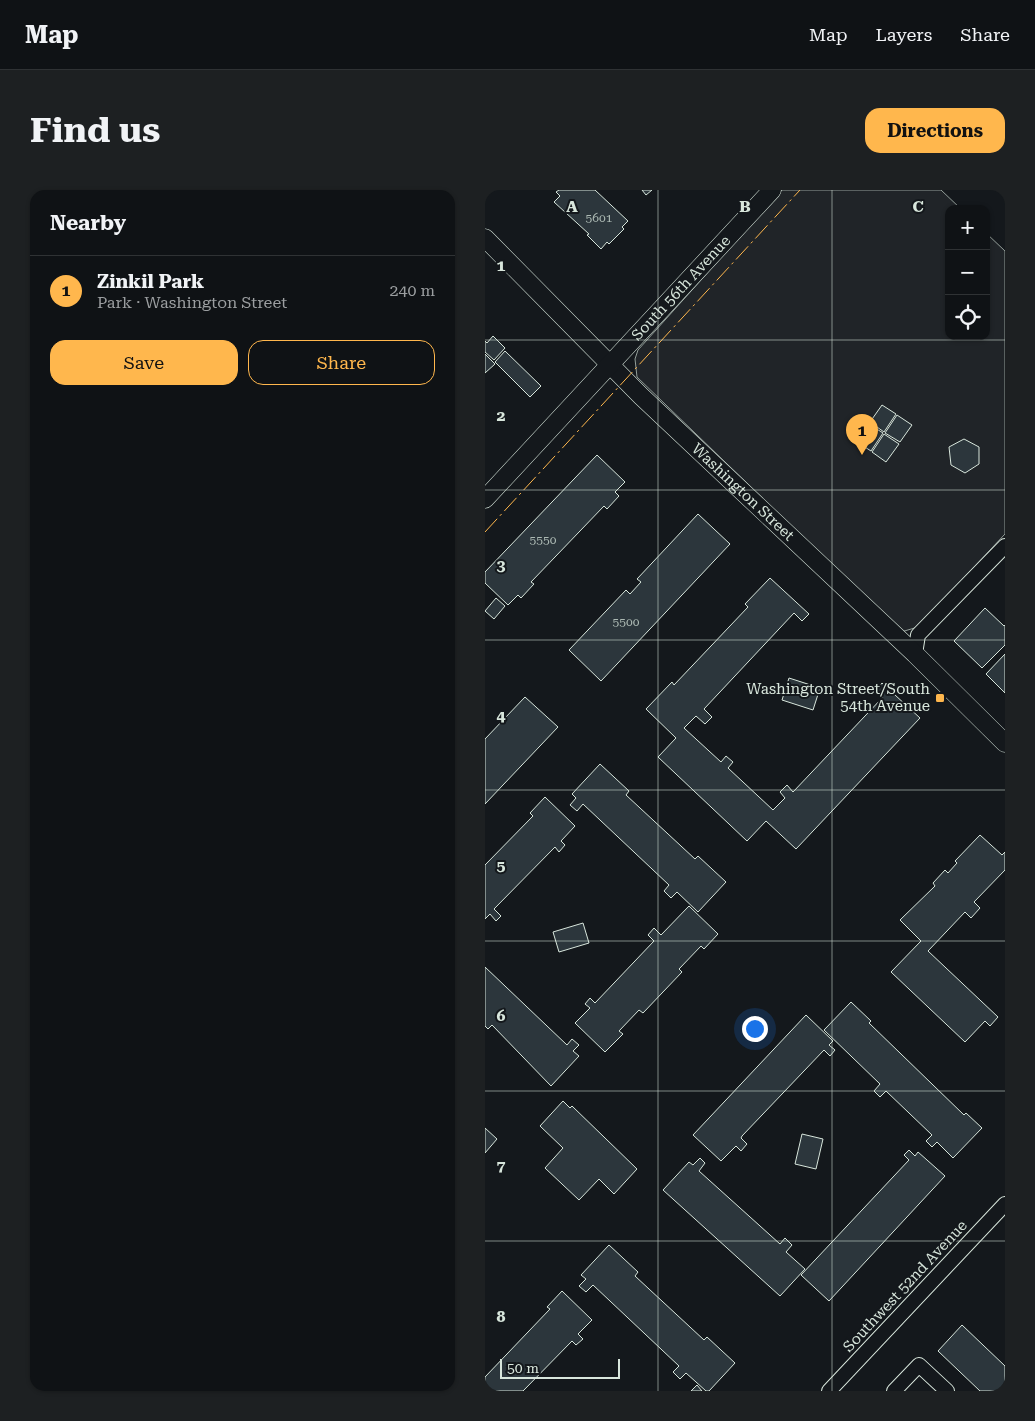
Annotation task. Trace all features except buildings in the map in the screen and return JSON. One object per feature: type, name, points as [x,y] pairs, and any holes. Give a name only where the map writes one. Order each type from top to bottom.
[{"type":"street","name":"South 56th Avenue","points":[[485,500],[772,190]]},
{"type":"street","name":"Washington Street","points":[[485,238],[610,366],[915,654],[1005,743]]},
{"type":"street","points":[[915,654],[918,635],[1005,546]]},
{"type":"street","name":"Southwest 52nd Avenue","points":[[829,1391],[1005,1204]]},
{"type":"street","points":[[894,1391],[919,1364],[947,1391]]},
{"type":"shaded area","points":[[782,190],[941,190],[957,205],[945,205],[945,340],[990,340],[990,237],[1005,251],[1005,534],[918,627],[901,632],[637,377],[635,359],[638,350]]},
{"type":"power","points":[[485,532],[800,190]]},
{"type":"place","name":"Zinkil Park","points":[[862,455]]},
{"type":"place","name":"Washington Street/South 54th Avenue","points":[[940,698]]}]
